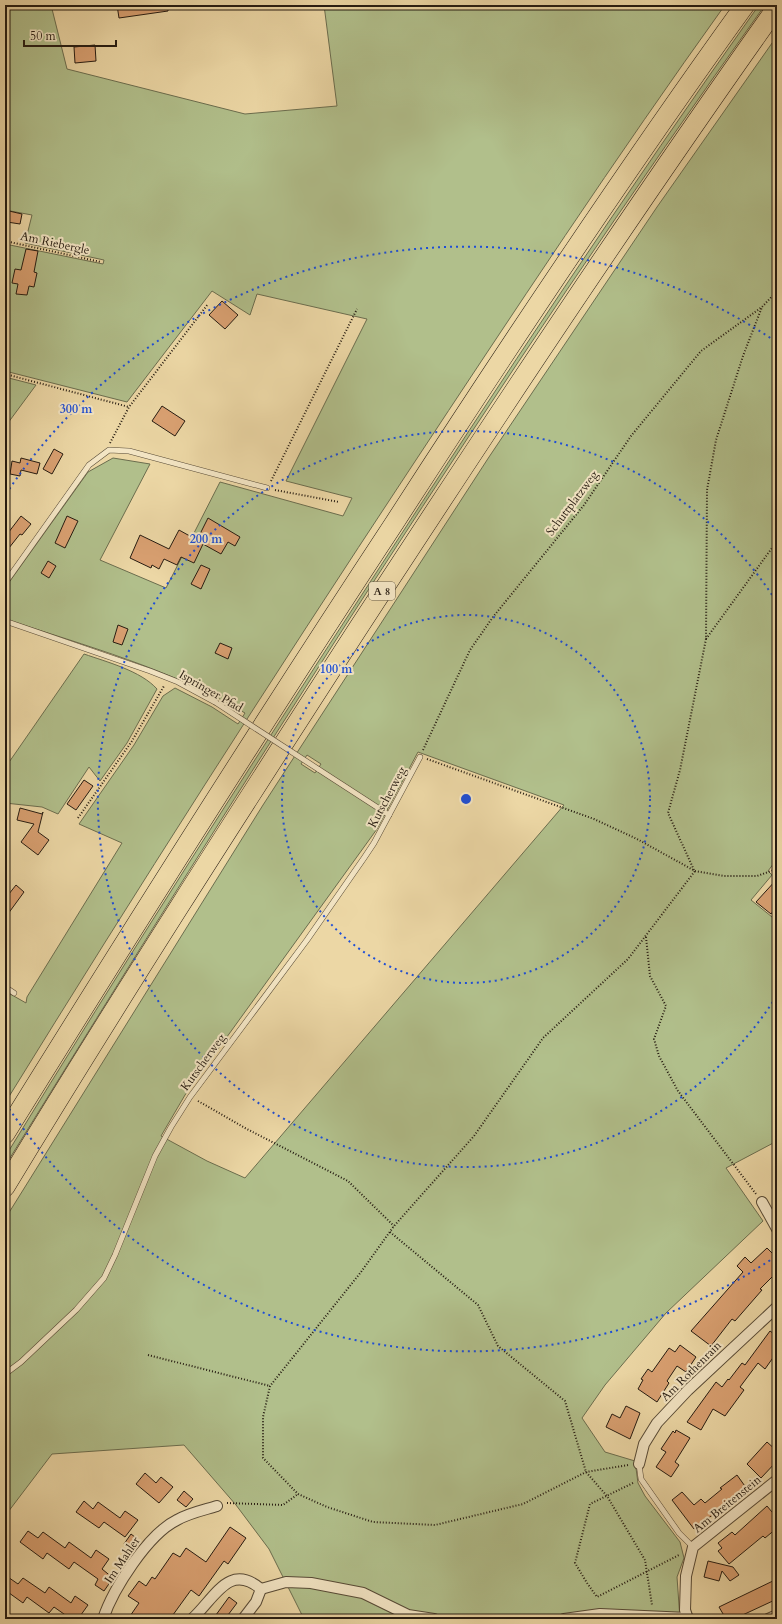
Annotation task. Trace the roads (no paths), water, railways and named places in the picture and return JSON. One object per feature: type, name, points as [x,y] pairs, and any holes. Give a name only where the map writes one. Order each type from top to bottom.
[{"type":"highway","name":"A 8","points":[[5,1134],[174,863],[442,449],[620,182],[745,5]]},
{"type":"highway","name":"A 8","points":[[5,1187],[173,917],[422,531],[644,197],[777,7]]},
{"type":"street","points":[[762,1202],[777,1229]]},
{"type":"street","name":"Am Rothenrain","points":[[639,1464],[644,1444],[657,1423],[694,1385],[777,1307]]},
{"type":"street","name":"Am Breitenstein","points":[[692,1548],[777,1480]]},
{"type":"street","name":"Im Mahler","points":[[103,1619],[121,1583],[147,1543],[176,1520],[217,1506]]},
{"type":"street","points":[[564,1619],[600,1614],[688,1618],[685,1610],[686,1576],[692,1548]]},
{"type":"street","points":[[192,1619],[229,1581],[243,1578],[252,1581],[261,1589]]},
{"type":"street","points":[[261,1589],[286,1582],[311,1583],[363,1593],[408,1615],[434,1619]]},
{"type":"street","points":[[243,1619],[256,1602],[261,1589]]},
{"type":"street","points":[[768,1619],[777,1615]]},
{"type":"lane","points":[[5,583],[89,465],[109,450],[129,451],[268,488]]},
{"type":"lane","name":"Ispringer Pfad","points":[[5,621],[169,678],[215,702],[389,815]]},
{"type":"lane","name":"Kutscherweg","points":[[5,1374],[21,1362],[76,1310],[104,1278],[115,1255],[155,1156],[190,1097],[307,940],[364,858],[420,757]]},
{"type":"lane","points":[[5,987],[14,993]]},
{"type":"lane","points":[[639,1464],[641,1479],[678,1533],[692,1548]]}]
